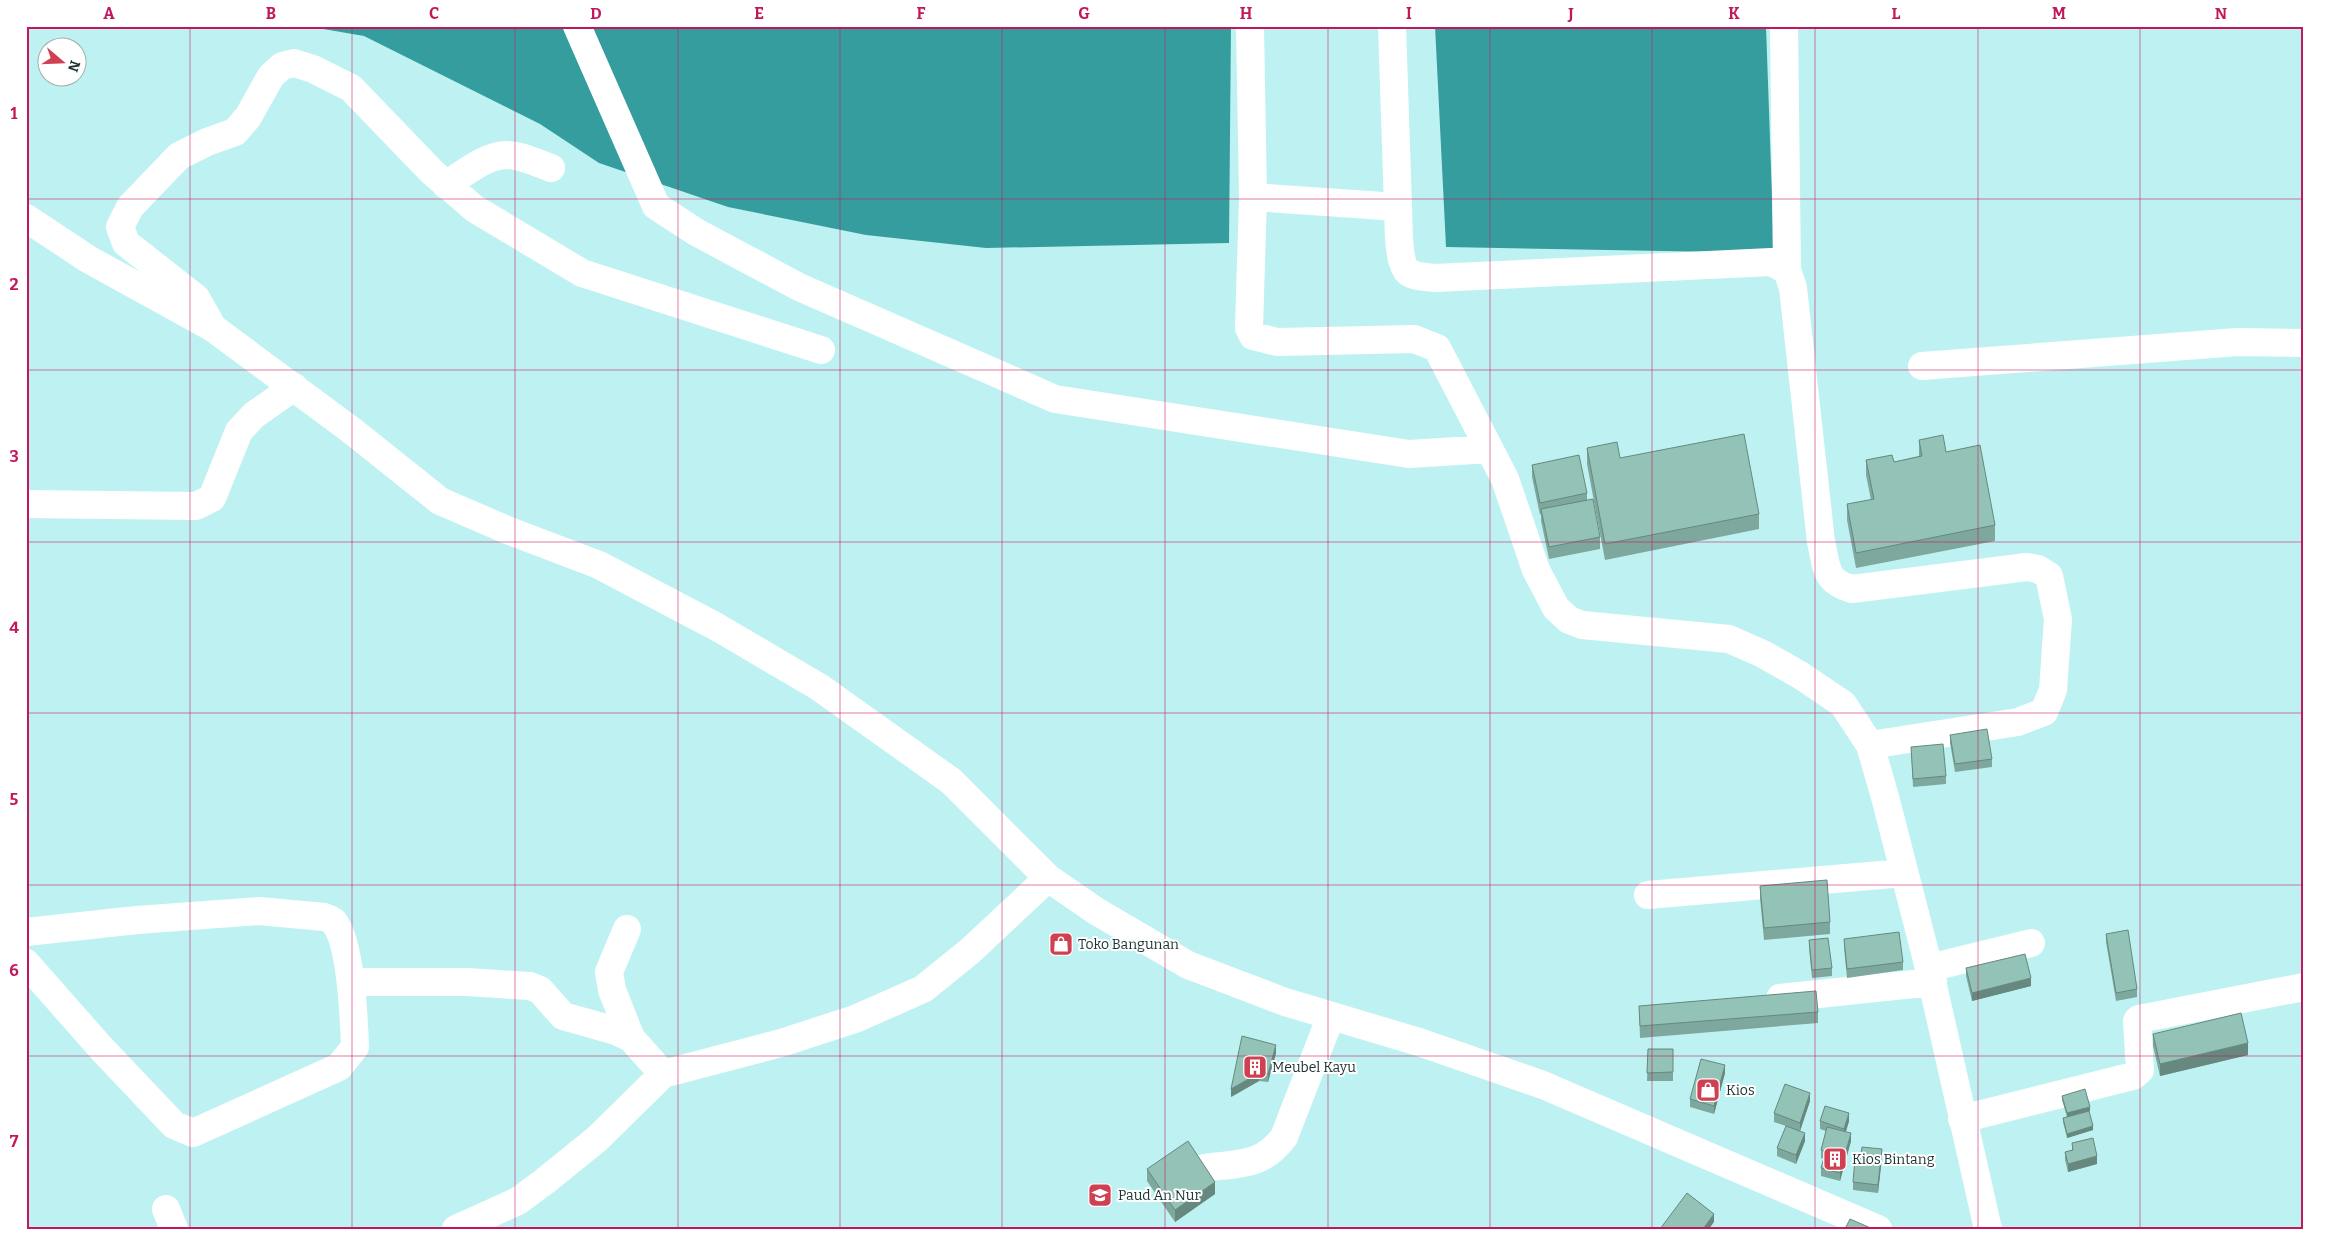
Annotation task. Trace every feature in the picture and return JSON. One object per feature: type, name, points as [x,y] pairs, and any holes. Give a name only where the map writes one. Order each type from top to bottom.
[{"type":"main road","points":[[577,26],[656,206],[696,232],[799,287],[1055,399],[1409,454],[1489,449]]},
{"type":"main road","points":[[1250,26],[1253,197],[1249,328],[1253,336],[1277,342],[1414,339],[1437,348],[1464,396],[1505,479],[1536,570],[1556,608],[1569,620],[1582,625],[1728,639],[1778,662],[1843,704],[1870,745],[1931,975],[1962,1120],[1988,1229]]},
{"type":"main road","points":[[1392,26],[1398,207],[1402,262],[1407,271],[1413,275],[1435,278],[1771,262],[1787,270]]},
{"type":"main road","points":[[1784,26],[1787,270],[1792,288],[1821,542],[1829,575],[1837,585],[1852,589],[2027,567],[2038,569],[2049,576],[2058,619],[2053,690],[2044,712],[2018,722],[1870,745]]},
{"type":"main road","points":[[213,328],[196,298],[126,244],[120,227],[130,207],[179,156],[207,142],[235,132],[248,117],[271,76],[282,66],[294,63],[351,88],[446,184],[475,209],[588,276],[683,304],[821,350]]},
{"type":"main road","points":[[446,184],[482,162],[505,155],[551,168]]},
{"type":"main road","points":[[1253,197],[1398,207]]},
{"type":"main road","points":[[26,218],[88,259],[213,328],[294,387],[440,501],[507,530],[600,565],[717,627],[820,687],[951,781],[1048,878],[1096,911],[1188,964],[1285,1002],[1420,1042],[1543,1085],[1878,1229]]},
{"type":"main road","points":[[1922,366],[2238,342],[2304,343]]},
{"type":"main road","points":[[26,504],[196,506],[212,498],[239,431],[254,416],[294,387]]},
{"type":"main road","points":[[1648,895],[1904,873]]},
{"type":"main road","points":[[456,1229],[518,1201],[545,1181],[597,1139],[663,1074],[799,1037],[855,1019],[922,988],[970,951],[1048,878]]},
{"type":"main road","points":[[26,932],[137,920],[259,911],[324,917],[333,920],[340,932],[351,982],[355,1047],[339,1067],[193,1133],[174,1125],[101,1048],[26,963]]},
{"type":"main road","points":[[627,929],[609,972],[612,990],[631,1038],[663,1074]]},
{"type":"main road","points":[[1761,999],[1931,975],[2031,943]]},
{"type":"main road","points":[[351,982],[467,982],[530,986],[540,990],[563,1016],[616,1031],[631,1038]]},
{"type":"main road","points":[[1962,1120],[2133,1076],[2140,1070],[2137,1021],[2139,1019],[2304,986]]},
{"type":"main road","points":[[1204,1168],[1256,1161],[1273,1152],[1284,1137],[1331,1016]]},
{"type":"water","points":[[306,26],[1231,26],[1229,243],[986,248],[866,235],[728,207],[599,163],[540,124],[364,36]]},
{"type":"water","points":[[1435,26],[1766,26],[1774,253],[1446,247]]},
{"type":"building","points":[[1744,434],[1759,514],[1605,544],[1587,448],[1617,442],[1620,458]]},
{"type":"building","points":[[1943,435],[1946,452],[1980,445],[1995,525],[1856,553],[1847,504],[1874,499],[1866,460],[1892,455],[1894,462],[1922,456],[1919,440]]},
{"type":"building","points":[[1579,455],[1587,493],[1540,503],[1532,465]]},
{"type":"building","points":[[1593,499],[1600,537],[1549,547],[1541,509]]},
{"type":"building","points":[[1987,729],[1992,759],[1955,764],[1950,735]]},
{"type":"building","points":[[1943,744],[1946,776],[1913,779],[1911,747]]},
{"type":"building","points":[[1827,880],[1830,922],[1764,928],[1760,886]]},
{"type":"building","points":[[2128,930],[2137,989],[2116,993],[2106,934]]},
{"type":"building","points":[[1899,932],[1903,962],[1847,969],[1844,939]]},
{"type":"building","points":[[1828,938],[1832,968],[1812,970],[1809,940]]},
{"type":"building","points":[[2025,954],[2031,978],[1972,993],[1966,968]]},
{"type":"building","points":[[1816,991],[1818,1012],[1640,1026],[1639,1006]]},
{"type":"building","points":[[2241,1013],[2248,1043],[2160,1064],[2153,1034]]},
{"type":"building","name":"Meubel Kayu","points":[[1242,1036],[1276,1045],[1268,1074],[1259,1073],[1231,1089]]},
{"type":"building","points":[[1648,1049],[1673,1049],[1673,1072],[1647,1073]]},
{"type":"building","name":"Kios","points":[[1701,1059],[1725,1065],[1714,1106],[1690,1099]]},
{"type":"building","name":"Kios","points":[[1785,1084],[1810,1093],[1800,1123],[1774,1113]]},
{"type":"building","points":[[2085,1089],[2090,1107],[2067,1113],[2062,1096]]},
{"type":"building","points":[[1825,1106],[1849,1113],[1844,1129],[1820,1121]]},
{"type":"building","points":[[2089,1111],[2093,1126],[2067,1134],[2063,1118]]},
{"type":"building","points":[[1786,1126],[1805,1133],[1796,1155],[1777,1148]]},
{"type":"building","name":"Kios Bintang","points":[[1827,1127],[1851,1133],[1840,1173],[1821,1168],[1826,1151],[1821,1150]]},
{"type":"building","points":[[2093,1138],[2097,1156],[2068,1164],[2065,1152],[2073,1150],[2072,1143]]},
{"type":"building","points":[[1188,1141],[1215,1182],[1175,1210],[1147,1169]]},
{"type":"building","points":[[1862,1147],[1882,1149],[1878,1185],[1853,1182],[1855,1159],[1860,1160]]},
{"type":"building","points":[[1687,1193],[1714,1214],[1703,1229],[1660,1229]]},
{"type":"building","points":[[1850,1219],[1873,1229],[1845,1229]]},
{"type":"place","name":"Toko Bangunan","points":[[1061,944]]},
{"type":"place","name":"Meubel Kayu","points":[[1255,1067]]},
{"type":"place","name":"Kios","points":[[1708,1090]]},
{"type":"place","name":"Kios Bintang","points":[[1835,1159]]},
{"type":"place","name":"Paud An Nur","points":[[1100,1195]]}]
